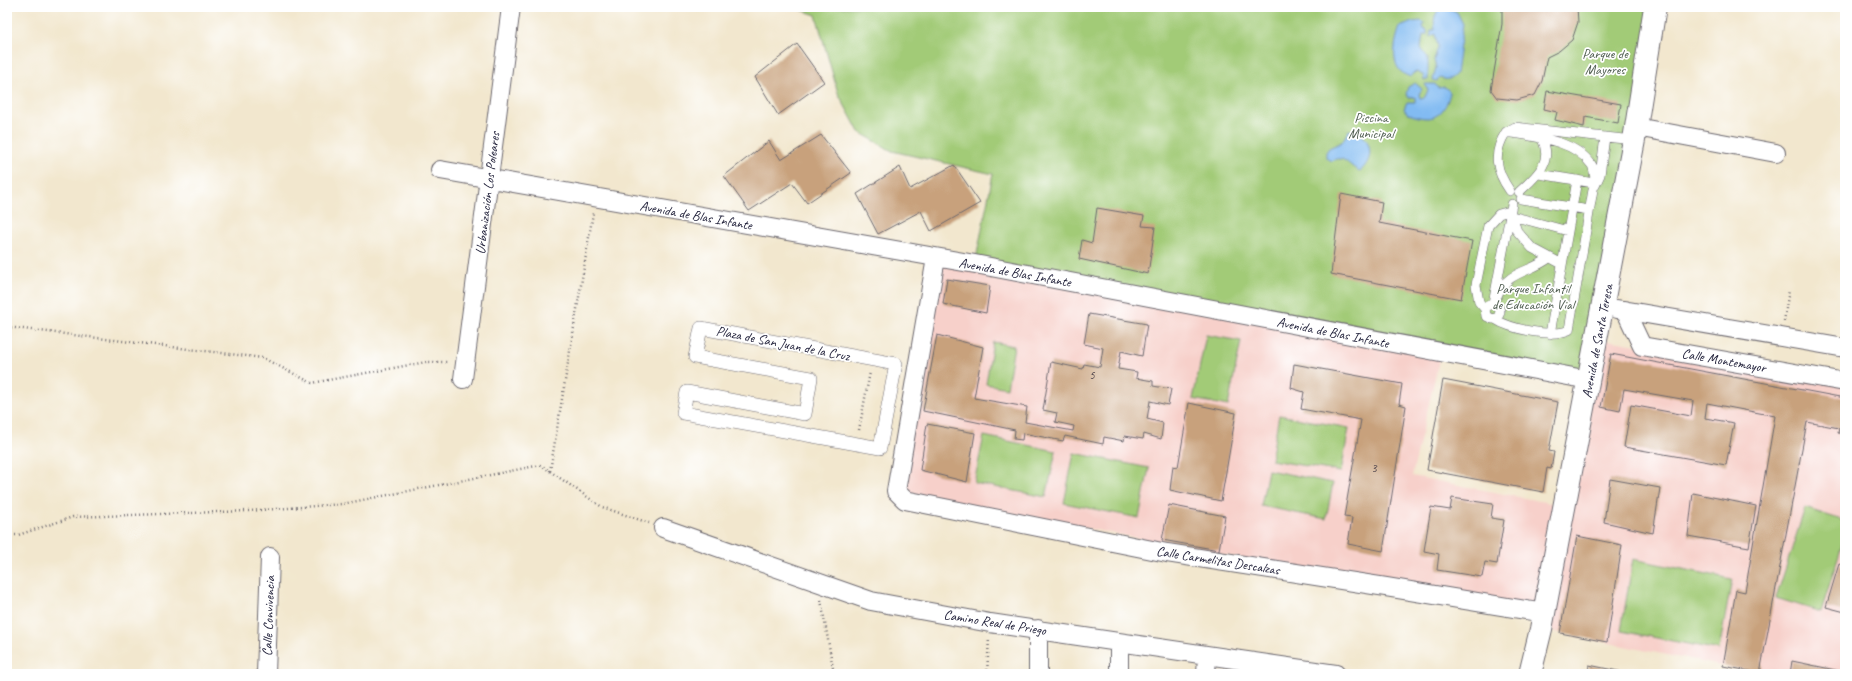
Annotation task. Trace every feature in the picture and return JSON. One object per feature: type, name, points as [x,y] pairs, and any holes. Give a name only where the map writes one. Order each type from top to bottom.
[{"type":"street","name":"Urbanización Los Poleares","points":[[464,370],[511,7]]},
{"type":"street","name":"Avenida de Santa Teresa","points":[[1530,674],[1544,613],[1604,306],[1635,134],[1654,7]]},
{"type":"street","points":[[1635,134],[1776,153]]},
{"type":"street","name":"Avenida de Blas Infante","points":[[440,170],[975,264],[1589,380]]},
{"type":"street","name":"Calle Carmelitas Descalzas","points":[[936,258],[896,491],[905,500],[1167,553],[1544,613]]},
{"type":"street","points":[[1604,306],[1845,348]]},
{"type":"street","name":"Calle Montemayor","points":[[1625,310],[1642,346],[1845,382]]},
{"type":"street","name":"Plaza de San Juan de la Cruz","points":[[701,328],[896,364],[880,448],[683,413],[687,392],[805,414],[811,378],[695,356],[701,328]]},
{"type":"street","name":"Camino Real de Priego","points":[[664,528],[871,601],[990,623],[1038,629],[1312,672],[1336,674]]},
{"type":"street","name":"Calle Convivencia","points":[[266,674],[270,557]]},
{"type":"street","points":[[1038,629],[1038,674]]},
{"type":"street","points":[[1119,642],[1119,674]]},
{"type":"street","points":[[1206,674],[1207,655]]},
{"type":"lane","points":[[1517,194],[1501,178],[1497,161],[1500,142],[1506,132],[1515,127],[1605,137],[1635,134]]},
{"type":"lane","points":[[1506,132],[1542,139],[1579,150],[1592,165],[1593,187],[1569,330],[1562,333],[1550,334],[1503,325],[1495,319],[1490,319],[1486,316],[1511,210]]},
{"type":"lane","points":[[1593,187],[1600,175],[1605,137]]},
{"type":"lane","points":[[1517,194],[1539,174],[1545,160],[1547,148],[1542,139]]},
{"type":"lane","points":[[1539,174],[1577,180],[1593,187]]},
{"type":"lane","points":[[1550,334],[1577,180]]},
{"type":"lane","points":[[1562,264],[1532,248],[1517,231],[1507,199],[1508,194],[1517,194],[1589,210]]},
{"type":"lane","points":[[1489,307],[1479,302],[1476,285],[1488,226],[1499,214],[1511,210],[1568,231]]},
{"type":"lane","points":[[1489,307],[1499,291],[1512,276],[1528,268],[1540,265],[1549,258]]},
{"type":"path","points":[[550,471],[595,197]]},
{"type":"path","points":[[1784,323],[1789,290]]},
{"type":"path","points":[[7,327],[262,358],[312,383],[426,362],[464,370]]},
{"type":"path","points":[[7,535],[18,535],[73,518],[248,511],[342,504],[541,465],[602,507],[664,528]]},
{"type":"path","points":[[818,582],[834,674]]},
{"type":"path","points":[[987,674],[990,623]]},
{"type":"shaded area","points":[[936,258],[1441,352],[1412,476],[1565,506],[1597,338],[1845,382],[1845,674],[1760,674],[1541,629],[1544,614],[1386,587],[896,491]]},
{"type":"green space","points":[[793,7],[1654,7],[1589,380],[975,264],[993,174],[892,151],[859,132],[838,93],[816,15]]},
{"type":"green space","points":[[1206,335],[1241,341],[1228,406],[1193,399]]},
{"type":"green space","points":[[993,342],[1014,346],[1007,388],[986,384]]},
{"type":"green space","points":[[1279,415],[1349,428],[1341,472],[1271,460]]},
{"type":"green space","points":[[984,436],[1056,451],[1046,497],[974,483]]},
{"type":"green space","points":[[1074,453],[1149,468],[1139,518],[1064,503]]},
{"type":"green space","points":[[1268,470],[1333,483],[1326,519],[1261,506]]},
{"type":"green space","points":[[1805,508],[1845,521],[1845,535],[1821,612],[1776,598]]},
{"type":"green space","points":[[1633,559],[1732,579],[1719,650],[1621,631]]},
{"type":"water","points":[[1448,8],[1457,12],[1463,24],[1456,74],[1449,79],[1440,78],[1437,81],[1433,80],[1436,67],[1434,60],[1438,47],[1435,34],[1430,37],[1431,30],[1435,30],[1434,19],[1439,9]]},
{"type":"water","points":[[1421,21],[1425,23],[1423,26],[1424,29],[1427,30],[1427,35],[1423,35],[1421,48],[1428,58],[1428,80],[1424,80],[1423,75],[1417,72],[1413,73],[1411,77],[1404,74],[1396,63],[1395,56],[1396,41],[1400,27],[1412,22]]},
{"type":"water","points":[[1415,83],[1422,89],[1419,94],[1420,98],[1425,97],[1428,90],[1425,84],[1435,84],[1438,88],[1445,87],[1450,92],[1446,106],[1436,116],[1427,118],[1418,117],[1408,114],[1404,109],[1407,102],[1415,102],[1415,97],[1409,98],[1406,94],[1408,87]]},
{"type":"water","points":[[1349,130],[1362,135],[1367,140],[1369,146],[1369,159],[1360,171],[1343,160],[1336,159],[1331,161],[1326,158],[1326,152],[1329,148],[1342,142]]},
{"type":"building","points":[[1502,7],[1577,7],[1578,22],[1572,40],[1559,51],[1547,57],[1542,81],[1535,95],[1517,100],[1497,98],[1491,90],[1502,24]]},
{"type":"building","points":[[797,44],[824,82],[778,115],[755,77]]},
{"type":"building","points":[[1547,91],[1621,104],[1618,123],[1585,117],[1584,127],[1555,120],[1557,112],[1544,109]]},
{"type":"building","points":[[821,135],[851,173],[807,203],[792,183],[749,211],[724,176],[769,141],[781,160]]},
{"type":"building","points":[[954,165],[980,203],[931,231],[921,211],[878,234],[857,194],[900,167],[910,189]]},
{"type":"building","points":[[1341,194],[1382,202],[1379,223],[1472,241],[1461,299],[1331,274]]},
{"type":"building","points":[[1097,208],[1144,216],[1142,226],[1155,227],[1148,274],[1079,259],[1082,240],[1092,243]]},
{"type":"building","points":[[947,279],[990,286],[986,313],[943,304]]},
{"type":"building","points":[[1089,314],[1147,324],[1142,356],[1121,351],[1118,369],[1137,372],[1136,378],[1153,381],[1153,386],[1171,389],[1168,405],[1150,401],[1147,419],[1163,423],[1161,439],[1144,434],[1143,439],[1125,436],[1124,441],[1104,437],[1103,444],[1065,436],[1063,441],[1023,433],[1022,440],[1014,439],[1015,430],[923,411],[937,335],[983,347],[974,398],[1027,407],[1025,422],[1073,431],[1074,426],[1055,422],[1057,413],[1043,410],[1051,362],[1083,369],[1084,364],[1100,367],[1103,348],[1084,344]]},
{"type":"building","points":[[1611,354],[1845,398],[1845,434],[1838,433],[1839,428],[1807,422],[1760,673],[1723,666],[1736,590],[1745,592],[1775,416],[1707,403],[1705,418],[1734,423],[1726,465],[1624,447],[1631,405],[1691,416],[1693,401],[1624,389],[1620,411],[1601,407]]},
{"type":"building","points":[[1294,364],[1402,384],[1399,404],[1406,406],[1383,551],[1348,544],[1352,518],[1344,517],[1361,420],[1301,409],[1304,392],[1291,388]]},
{"type":"building","points":[[1443,380],[1558,402],[1549,451],[1554,452],[1551,469],[1547,468],[1543,492],[1427,470]]},
{"type":"building","points":[[1189,403],[1236,413],[1221,501],[1170,490],[1173,466],[1178,467]]},
{"type":"building","points":[[927,424],[975,433],[967,482],[920,470]]},
{"type":"building","points":[[1610,479],[1660,488],[1653,533],[1604,522]]},
{"type":"building","points":[[1693,493],[1756,506],[1749,547],[1688,536]]},
{"type":"building","points":[[1452,498],[1493,504],[1491,518],[1504,520],[1497,564],[1485,562],[1482,577],[1437,570],[1439,554],[1424,551],[1431,507],[1450,510]]},
{"type":"building","points":[[1169,505],[1225,516],[1219,550],[1162,540]]},
{"type":"building","points":[[1577,536],[1622,545],[1607,642],[1560,633]]},
{"type":"building","points":[[1839,564],[1845,566],[1845,612],[1826,607]]},
{"type":"building","points":[[1792,661],[1845,672],[1845,674],[1790,674]]},
{"type":"building","points":[[1589,665],[1628,673],[1628,674],[1588,674]]},
{"type":"park label","name":"Parque de Mayores","points":[[1605,62]]},
{"type":"park label","name":"Piscina Municipal","points":[[1371,126]]},
{"type":"park label","name":"Parque Infantil de Educación Vial","points":[[1533,296]]}]
